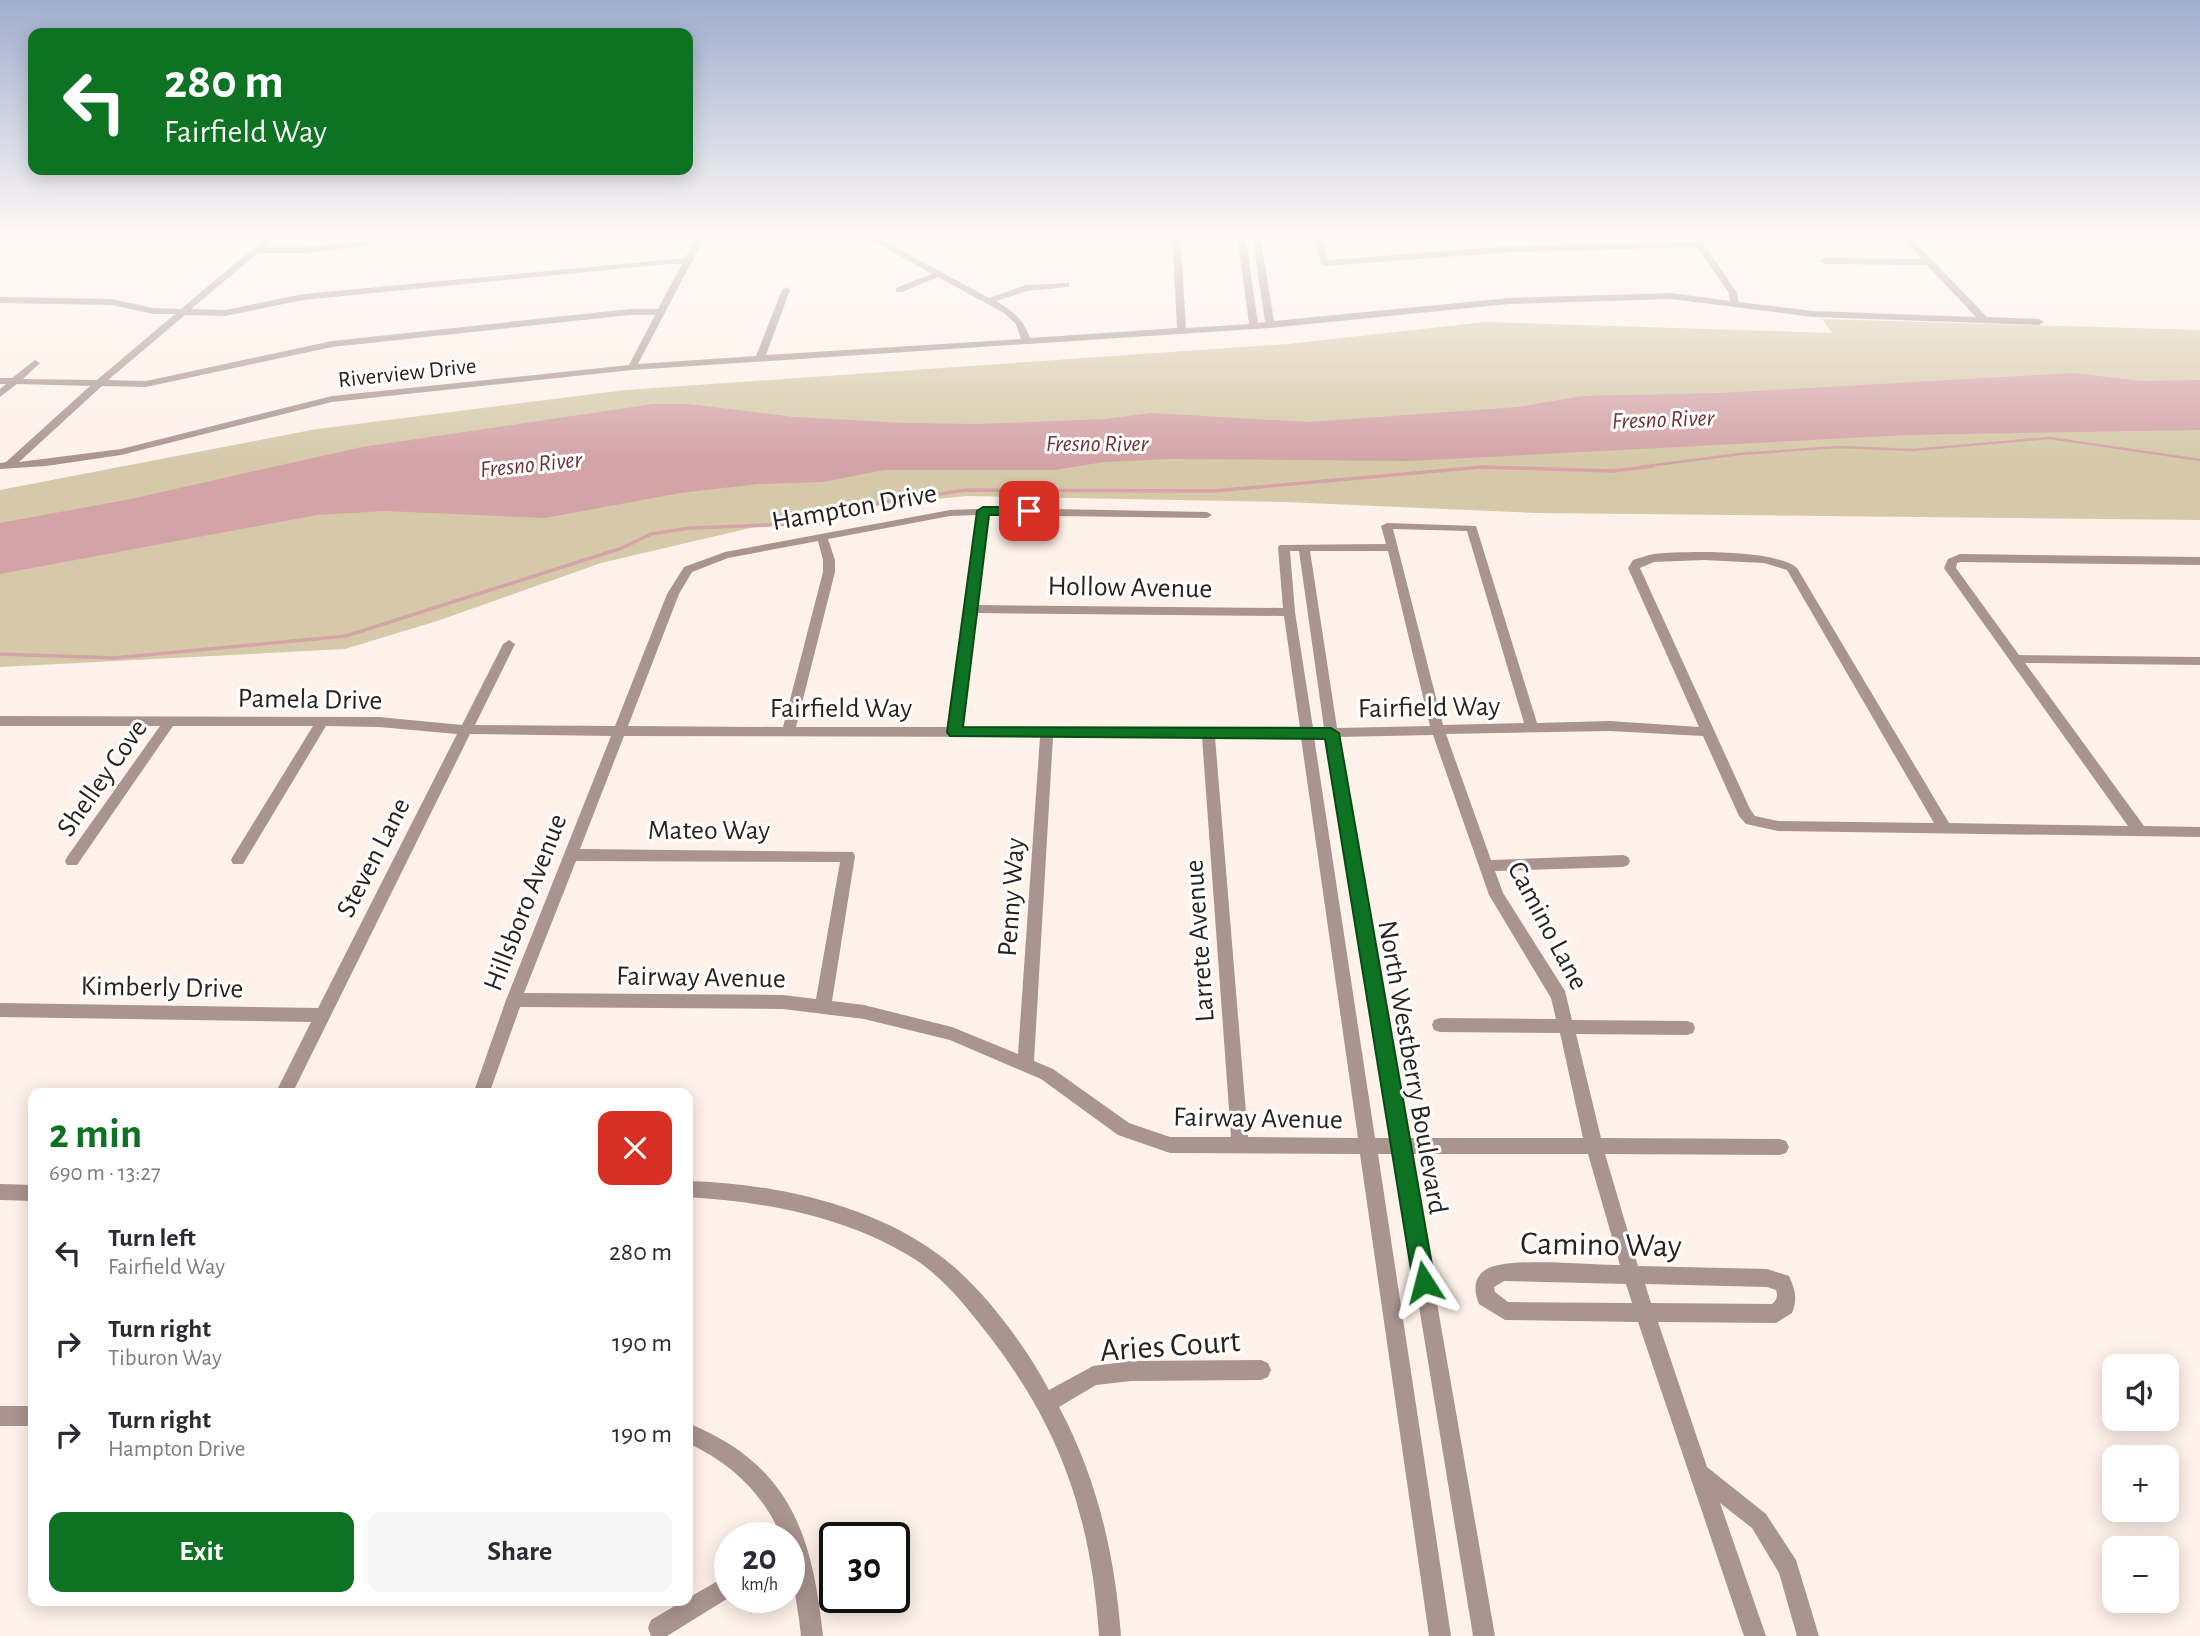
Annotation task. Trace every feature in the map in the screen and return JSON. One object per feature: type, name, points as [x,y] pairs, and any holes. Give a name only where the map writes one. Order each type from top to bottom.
[{"type":"street","points":[[150,310],[225,313],[238,310]]},
{"type":"street","points":[[760,359],[778,310]]},
{"type":"street","points":[[1002,310],[1020,323],[1027,342]]},
{"type":"street","points":[[1181,310],[1182,331]]},
{"type":"street","points":[[1252,310],[1254,326]]},
{"type":"street","points":[[1268,310],[1270,325]]},
{"type":"street","name":"Riverview Drive","points":[[4,466],[121,452],[332,399],[632,367],[1270,325],[1416,310]]},
{"type":"street","name":"Riverview Drive","points":[[1785,310],[1813,314],[2039,322]]},
{"type":"street","points":[[1975,310],[1985,321]]},
{"type":"street","points":[[0,474],[4,466],[184,312]]},
{"type":"street","points":[[0,381],[146,384],[176,380],[332,344],[630,312],[662,312],[632,367]]},
{"type":"street","points":[[0,394],[35,363]]},
{"type":"street","points":[[955,732],[983,511]]},
{"type":"street","name":"Hampton Drive","points":[[619,731],[673,594],[688,570],[733,553],[950,513],[983,511],[1208,515]]},
{"type":"street","name":"Camino Lane","points":[[1532,728],[1472,528],[1387,526],[1438,731],[1496,895],[1559,996],[1594,1147],[1632,1275],[1755,1636]]},
{"type":"street","points":[[788,732],[829,572],[829,560],[822,537]]},
{"type":"street","name":"North Westberry Boulevard","points":[[1440,1636],[1289,612],[1284,547],[1304,547],[1331,733],[1484,1636]]},
{"type":"street","points":[[1304,547],[1392,548]]},
{"type":"street","points":[[2140,831],[1950,568],[1952,561],[1959,558],[2200,561]]},
{"type":"street","points":[[1945,829],[1791,568],[1784,564],[1759,560],[1643,559],[1634,568],[1744,812],[1751,820],[1778,826],[1945,829],[2200,832]]},
{"type":"street","name":"Hollow Avenue","points":[[971,609],[1289,612]]},
{"type":"street","name":"Steven Lane","points":[[286,1088],[509,644]]},
{"type":"street","points":[[2017,659],[2200,661]]},
{"type":"street","name":"Pamela Drive","points":[[0,721],[322,722],[466,729],[619,731]]},
{"type":"street","name":"Shelley Cove","points":[[72,861],[170,721]]},
{"type":"street","points":[[238,860],[322,722]]},
{"type":"street","name":"Fairfield Way","points":[[619,731],[1331,733],[1610,726],[1708,732]]},
{"type":"street","name":"Hillsboro Avenue","points":[[483,1088],[513,1000],[619,731]]},
{"type":"street","name":"Penny Way","points":[[1026,1065],[1047,733]]},
{"type":"street","name":"Larrete Avenue","points":[[1208,733],[1240,1145]]},
{"type":"street","name":"Mateo Way","points":[[570,855],[848,856],[823,1007]]},
{"type":"street","points":[[1486,866],[1623,862]]},
{"type":"street","name":"Fairway Avenue","points":[[513,1000],[783,1002],[864,1012],[952,1034],[1047,1074],[1124,1129],[1170,1145],[1780,1147]]},
{"type":"street","name":"Kimberly Drive","points":[[0,1010],[323,1016]]},
{"type":"street","points":[[1440,1026],[1687,1028]]},
{"type":"street","points":[[693,1189],[762,1196],[817,1208],[871,1227],[923,1254],[970,1296],[1020,1356],[1068,1441],[1098,1527],[1109,1592],[1110,1636]]},
{"type":"street","points":[[0,1192],[28,1193]]},
{"type":"street","name":"Camino Way","points":[[1504,1272],[1767,1278],[1782,1283],[1787,1294],[1785,1306],[1776,1314],[1645,1314],[1505,1311],[1486,1297],[1485,1284],[1492,1276],[1504,1272]]},
{"type":"street","name":"Aries Court","points":[[1046,1403],[1093,1376],[1131,1371],[1261,1370]]},
{"type":"street","points":[[0,1416],[28,1416]]},
{"type":"street","points":[[693,1435],[734,1455],[768,1489],[782,1522]]},
{"type":"street","points":[[1697,1471],[1759,1521],[1788,1568],[1808,1636]]},
{"type":"street","points":[[805,1577],[808,1584],[812,1636]]},
{"type":"street","points":[[659,1628],[714,1595]]},
{"type":"shaded area","points":[[1822,319],[2200,330],[2200,520],[1536,513],[1285,502],[967,496],[831,509],[601,563],[437,621],[345,649],[0,667],[0,490],[317,429],[625,390],[1287,344],[1485,322],[1832,333]]},
{"type":"water","name":"Fresno River","points":[[2072,373],[2141,381],[2200,380],[2200,430],[1907,435],[1410,461],[1172,459],[1104,462],[1054,470],[884,470],[823,482],[758,484],[680,493],[545,518],[385,511],[317,515],[0,574],[0,523],[131,499],[362,447],[653,404],[688,404],[794,417],[907,423],[978,424],[1105,419],[1151,413],[1308,422],[1518,407],[1581,396],[1720,393]]},
{"type":"waterway","points":[[1640,467],[1740,454],[1838,447],[1913,450],[2049,438],[2200,460]]},
{"type":"waterway","points":[[1482,467],[1613,471],[1653,466]]},
{"type":"waterway","points":[[0,654],[114,658],[346,636],[622,548],[651,534],[690,528],[821,523],[880,503],[966,490],[1213,491],[1482,467]]},
{"type":"waterway","points":[[1482,467],[1495,467]]},
{"type":"route","points":[[1029,511],[983,511],[955,732],[1331,733],[1424,1282]]}]
